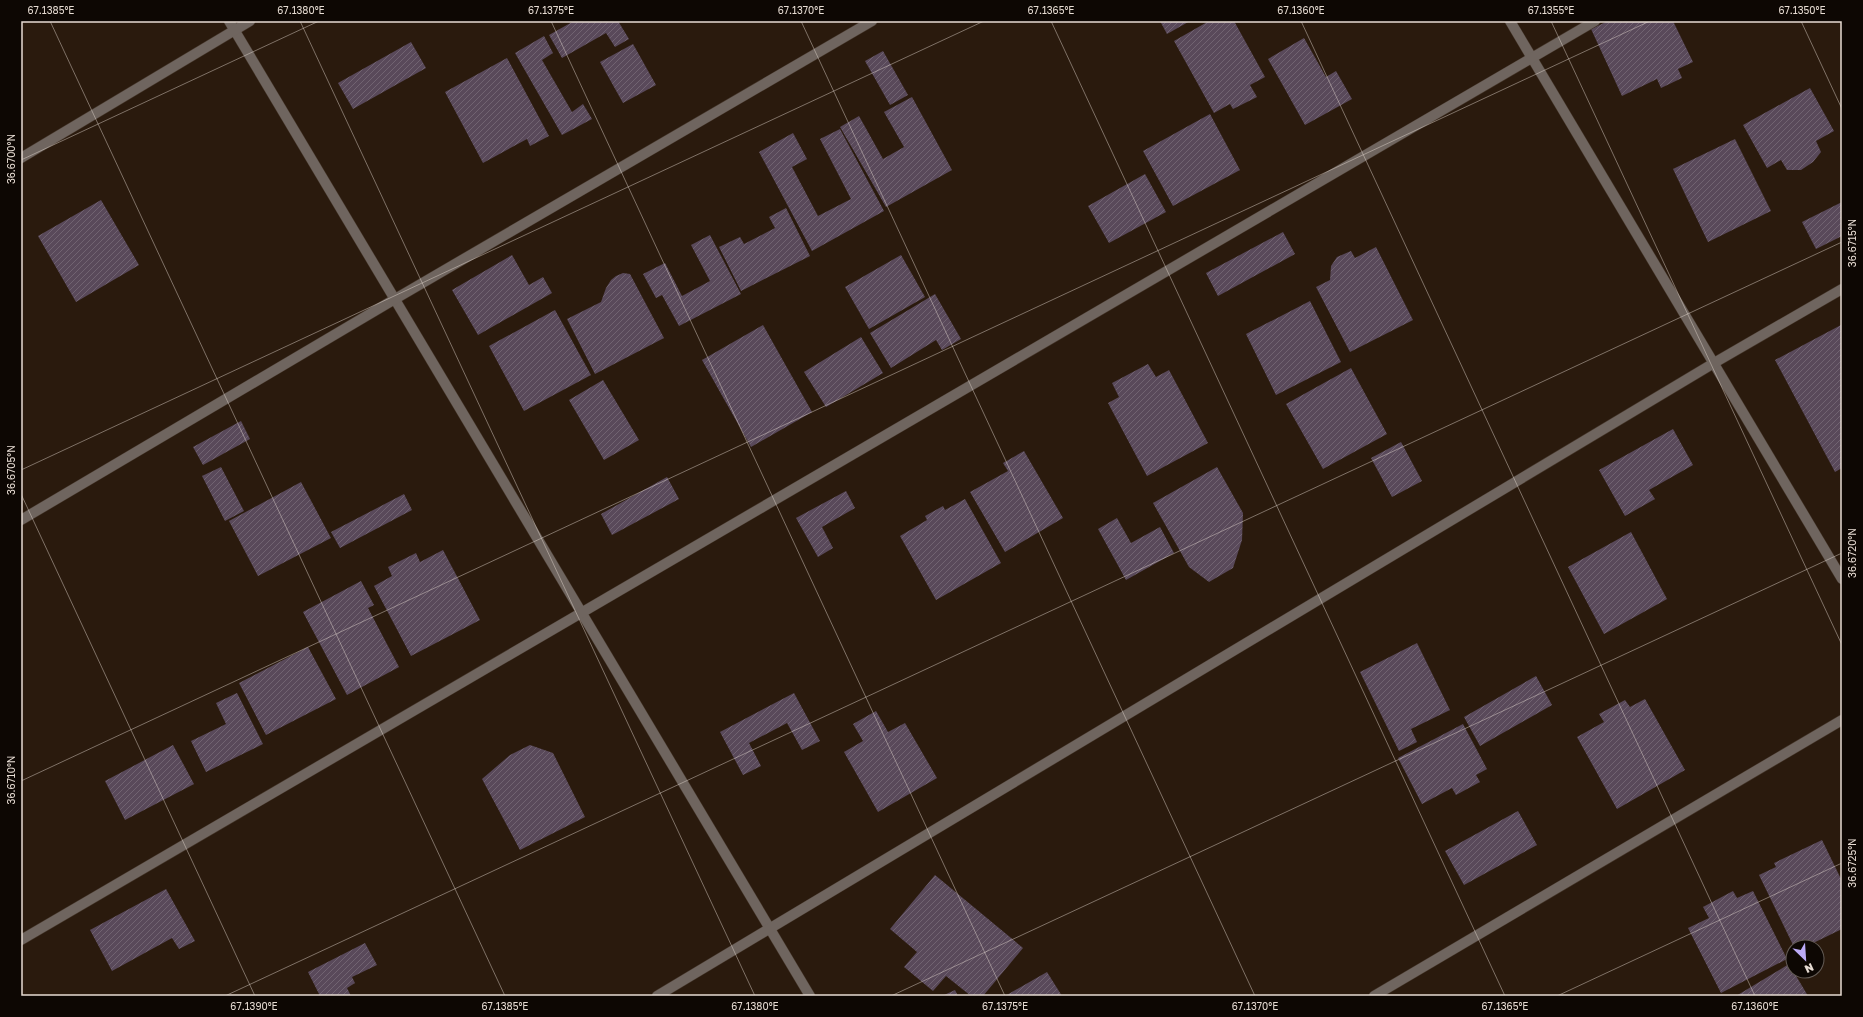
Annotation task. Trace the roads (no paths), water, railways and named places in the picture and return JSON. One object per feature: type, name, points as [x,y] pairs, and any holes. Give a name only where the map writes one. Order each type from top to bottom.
[{"type":"street","points":[[21,158],[232,25],[250,21]]},
{"type":"street","points":[[21,520],[395,299],[872,21]]},
{"type":"street","points":[[1510,21],[1842,579]]},
{"type":"street","points":[[21,940],[1595,21]]},
{"type":"street","points":[[232,25],[810,996]]},
{"type":"street","points":[[657,996],[1714,363],[1842,289]]},
{"type":"street","points":[[1374,996],[1842,720]]}]
